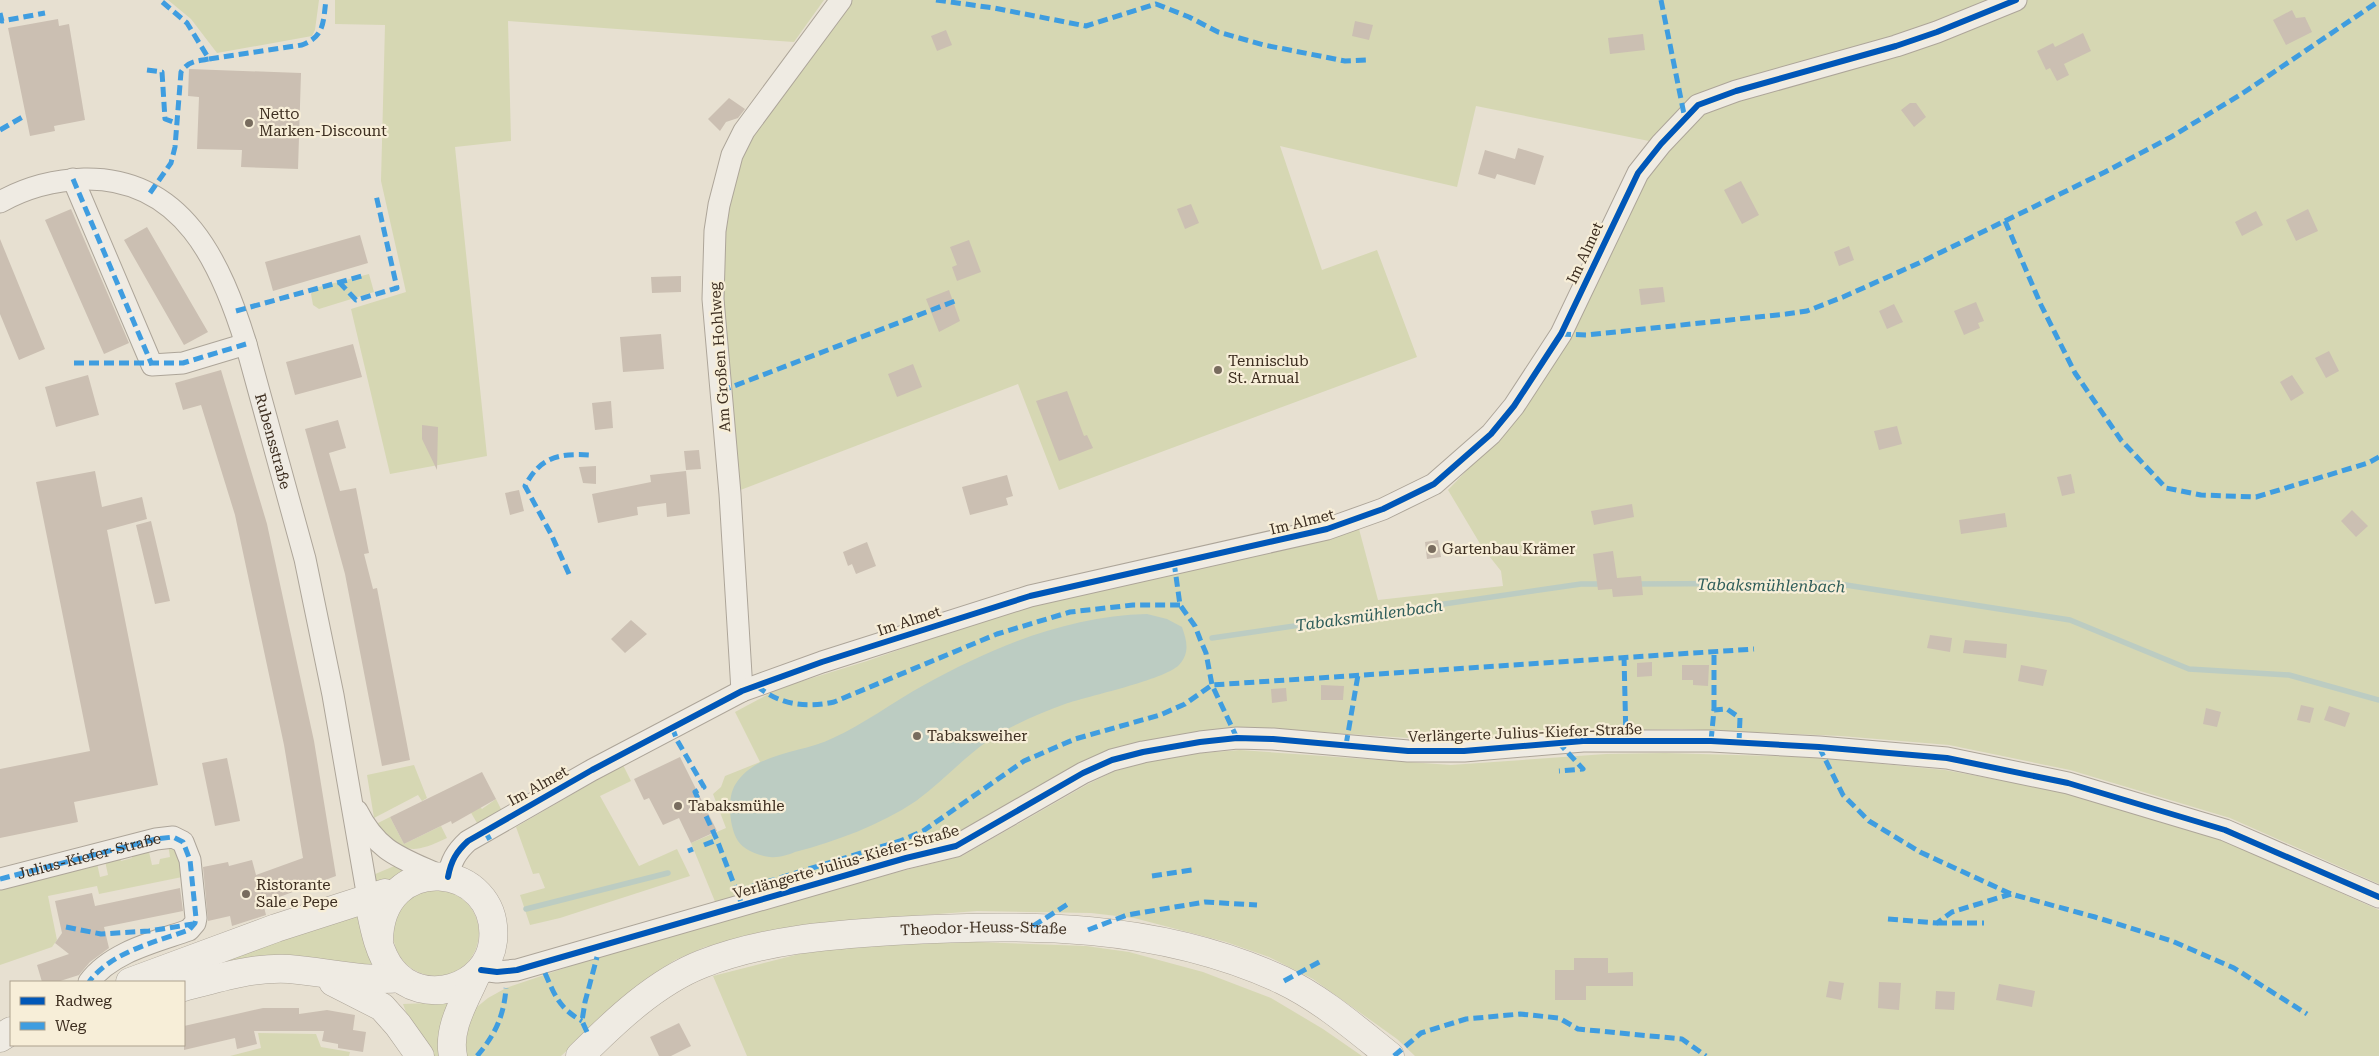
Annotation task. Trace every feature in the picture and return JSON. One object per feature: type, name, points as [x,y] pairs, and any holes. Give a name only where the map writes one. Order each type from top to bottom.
[{"type":"street","name":"Am Großen Hohlweg","points":[[742,691],[730,494],[713,299],[719,205],[732,155],[744,130],[841,0]]},
{"type":"street","name":"Im Almet","points":[[444,876],[457,852],[468,841],[592,770],[742,691],[822,662],[1030,596],[1199,557],[1303,536],[1383,509],[1434,484],[1491,434],[1514,406],[1561,334],[1638,173],[1661,144],[1698,105],[1736,91],[1896,46],[1937,32],[2016,0]]},
{"type":"street","name":"Rubensstraße","points":[[0,202],[32,188],[73,179],[95,179],[134,186],[150,193],[171,207],[199,237],[220,272],[236,311],[246,344],[305,559],[368,898]]},
{"type":"street","points":[[73,179],[152,365],[183,363],[246,344]]},
{"type":"street","name":"Verlängerte Julius-Kiefer-Straße","points":[[478,972],[517,970],[906,858],[956,846],[1083,773],[1112,760],[1151,750],[1237,738],[1273,739],[1408,751],[1464,751],[1583,741],[1712,741],[1819,747],[1947,758],[2068,783],[2225,830],[2379,897]]},
{"type":"street","name":"Rubensstraße","points":[[350,798],[364,825],[377,842],[387,850],[444,876]]},
{"type":"street","name":"Julius-Kiefer-Straße","points":[[0,879],[156,839],[173,837],[182,842],[190,860],[195,924],[189,930],[135,949],[98,971],[90,981]]},
{"type":"street","points":[[133,981],[276,928],[401,888],[422,878],[444,876],[470,887],[480,896],[492,919],[492,946],[452,1029],[450,1043],[453,1056]]},
{"type":"street","points":[[379,941],[379,926],[383,912],[390,899],[401,888]]},
{"type":"street","points":[[368,898],[386,961],[402,979],[425,990],[438,991],[465,983],[478,972]]},
{"type":"street","name":"Theodor-Heuss-Straße","points":[[580,1056],[659,988],[701,964],[728,955],[812,936],[976,926],[1033,926],[1088,930],[1173,944],[1208,952],[1284,981],[1321,1002],[1390,1056]]},
{"type":"street","points":[[185,987],[236,974],[289,969],[375,980],[402,979]]},
{"type":"street","points":[[316,973],[382,1007],[398,1025],[420,1056]]},
{"type":"street","points":[[398,1025],[394,1008],[395,997],[402,979]]},
{"type":"green space","points":[[168,0],[319,0],[315,30],[312,36],[217,53],[191,19]]},
{"type":"green space","points":[[335,0],[824,0],[794,42],[508,21],[511,141],[455,147],[487,456],[390,474],[351,309],[406,292],[381,181],[385,25],[335,24]]},
{"type":"green space","points":[[841,0],[2379,0],[2379,884],[2230,818],[2070,770],[1949,745],[1841,736],[1681,729],[1549,732],[1483,738],[1409,738],[1244,727],[1175,737],[953,836],[716,904],[691,843],[726,828],[713,794],[721,787],[725,776],[760,762],[735,712],[780,688],[867,661],[1027,605],[1359,529],[1378,600],[1503,586],[1501,571],[1482,547],[1448,490],[1513,422],[1644,178],[1669,148],[1649,141],[1476,106],[1457,187],[1280,146],[1322,270],[1377,250],[1417,357],[1059,490],[1018,384],[730,494],[721,387],[725,179]]},
{"type":"green space","points":[[369,274],[374,292],[319,309],[313,305],[311,294],[315,288]]},
{"type":"green space","points":[[1240,750],[1451,765],[1606,754],[1665,753],[1810,757],[1945,770],[2064,792],[2222,840],[2379,910],[2379,1056],[1415,1056],[1397,1039],[1313,979],[1269,957],[1226,942],[1134,918],[1091,913],[977,911],[810,924],[705,947],[675,960],[649,977],[561,1056],[462,1056],[463,1027],[472,1011],[488,998],[506,988],[606,954],[894,873],[962,856],[1088,784],[1115,771],[1145,762],[1201,753]]},
{"type":"green space","points":[[414,765],[427,798],[422,801],[418,795],[374,818],[367,775]]},
{"type":"green space","points":[[623,765],[631,781],[600,796],[639,866],[677,849],[690,876],[560,918],[530,925],[520,895],[545,888],[539,873],[533,874],[516,827]]},
{"type":"green space","points":[[496,799],[502,811],[477,823],[470,811],[480,807],[482,809]]},
{"type":"green space","points":[[390,817],[404,844],[441,826],[447,838],[424,847],[408,848],[394,841],[376,824]]},
{"type":"green space","points":[[168,844],[173,844],[187,876],[99,894],[97,886],[48,896],[57,940],[52,947],[0,965],[0,886],[97,863],[100,877],[108,875],[105,861],[119,855],[121,861],[132,858],[133,852],[149,852],[152,865],[159,864],[160,859],[170,857]]},
{"type":"green space","points":[[399,864],[416,871],[374,886],[373,875]]},
{"type":"green space","points":[[428,890],[444,890],[453,893],[467,902],[476,916],[479,933],[476,950],[467,964],[453,973],[444,976],[428,976],[412,969],[400,957],[393,941],[393,925],[400,909],[412,897]]},
{"type":"green space","points":[[359,911],[376,974],[220,966],[218,959]]},
{"type":"green space","points":[[976,942],[1086,946],[1129,952],[1203,972],[1271,998],[1323,1029],[1362,1056],[747,1056],[713,976],[811,951],[889,944]]},
{"type":"green space","points":[[453,1002],[443,1056],[430,1056],[409,1020],[403,1004]]},
{"type":"green space","points":[[258,1033],[316,1034],[321,1047],[350,1052],[349,1056],[230,1056],[261,1048]]},
{"type":"shaded area","name":"Tabaksweiher","points":[[1147,614],[1167,619],[1182,627],[1186,642],[1185,656],[1179,665],[1171,671],[1142,682],[1065,704],[1010,728],[979,747],[916,801],[888,818],[858,831],[827,843],[776,857],[752,852],[738,841],[730,813],[732,791],[744,774],[767,759],[833,738],[950,671],[1004,646],[1059,627],[1117,616]]},
{"type":"building","points":[[2292,10],[2296,18],[2305,17],[2312,32],[2286,45],[2273,20]]},
{"type":"building","points":[[58,19],[59,26],[69,24],[85,120],[54,126],[55,131],[30,136],[8,28]]},
{"type":"building","points":[[1355,21],[1373,25],[1369,40],[1352,36]]},
{"type":"building","points":[[946,30],[952,45],[937,51],[931,36]]},
{"type":"building","points":[[2083,33],[2091,51],[2064,64],[2069,75],[2057,81],[2050,68],[2046,70],[2037,51],[2053,43],[2055,47]]},
{"type":"building","points":[[1643,34],[1645,50],[1610,54],[1608,38]]},
{"type":"building","name":"Netto Marken-Discount","points":[[189,69],[301,73],[298,169],[241,167],[242,150],[197,149],[199,97],[188,96]]},
{"type":"building","points":[[729,98],[745,109],[738,118],[726,122],[720,131],[708,119]]},
{"type":"building","points":[[1910,103],[1916,103],[1926,117],[1914,127],[1901,110]]},
{"type":"building","points":[[1518,148],[1544,156],[1535,185],[1497,174],[1495,179],[1478,174],[1485,150],[1515,159]]},
{"type":"building","points":[[1741,181],[1759,215],[1742,224],[1724,190]]},
{"type":"building","points":[[1191,204],[1199,223],[1185,229],[1177,209]]},
{"type":"building","points":[[71,209],[129,343],[104,354],[45,220]]},
{"type":"building","points":[[2308,209],[2318,231],[2296,241],[2286,220]]},
{"type":"building","points":[[2256,211],[2263,225],[2242,236],[2235,222]]},
{"type":"building","points":[[147,227],[208,332],[184,345],[124,240]]},
{"type":"building","points":[[360,235],[368,263],[273,291],[265,262]]},
{"type":"building","points":[[0,239],[45,349],[19,360],[0,314]]},
{"type":"building","points":[[969,240],[981,272],[957,281],[952,267],[957,265],[950,247]]},
{"type":"building","points":[[1849,246],[1854,260],[1839,266],[1834,252]]},
{"type":"building","points":[[681,276],[681,292],[652,293],[651,277]]},
{"type":"building","points":[[1663,287],[1665,302],[1641,305],[1639,289]]},
{"type":"building","points":[[949,290],[960,321],[939,332],[926,299]]},
{"type":"building","points":[[1976,302],[1984,321],[1978,323],[1980,328],[1964,335],[1954,311]]},
{"type":"building","points":[[1894,304],[1903,322],[1887,329],[1879,311]]},
{"type":"building","points":[[661,334],[664,369],[623,372],[620,337]]},
{"type":"building","points":[[353,344],[362,377],[295,395],[286,362]]},
{"type":"building","points":[[2329,351],[2339,371],[2326,378],[2315,358]]},
{"type":"building","points":[[913,364],[922,387],[897,397],[888,374]]},
{"type":"building","points":[[221,370],[267,524],[314,741],[336,876],[263,903],[266,915],[232,926],[230,916],[208,921],[203,867],[228,862],[229,866],[252,860],[256,875],[303,858],[284,745],[235,515],[201,405],[183,410],[175,383]]},
{"type":"building","points":[[88,375],[99,415],[56,427],[45,387]]},
{"type":"building","points":[[2292,375],[2304,393],[2291,401],[2280,382]]},
{"type":"building","points":[[1067,391],[1084,436],[1087,435],[1093,448],[1059,461],[1036,401]]},
{"type":"building","points":[[611,401],[613,428],[595,430],[592,403]]},
{"type":"building","points":[[338,420],[346,448],[329,453],[340,491],[356,488],[369,553],[364,554],[373,589],[377,588],[410,760],[382,766],[345,574],[305,429]]},
{"type":"building","points":[[422,425],[438,427],[437,470],[422,439]]},
{"type":"building","points":[[1897,426],[1902,444],[1879,450],[1874,431]]},
{"type":"building","points":[[699,450],[701,469],[686,470],[684,451]]},
{"type":"building","points":[[596,466],[596,484],[583,483],[579,467]]},
{"type":"building","points":[[95,471],[102,507],[142,497],[147,519],[107,530],[158,785],[74,802],[78,822],[0,838],[0,769],[90,751],[36,482]]},
{"type":"building","points":[[686,471],[690,514],[667,517],[666,503],[637,507],[638,515],[598,523],[592,494],[651,482],[650,475]]},
{"type":"building","points":[[2071,474],[2075,493],[2062,496],[2057,477]]},
{"type":"building","points":[[1007,475],[1013,496],[1006,498],[1008,505],[970,515],[962,487]]},
{"type":"building","points":[[519,490],[524,511],[510,515],[505,493]]},
{"type":"building","points":[[1632,504],[1634,517],[1594,525],[1591,511]]},
{"type":"building","points":[[2352,510],[2368,526],[2356,537],[2341,521]]},
{"type":"building","points":[[2005,513],[2007,527],[1961,534],[1959,520]]},
{"type":"building","points":[[151,521],[170,601],[155,604],[136,525]]},
{"type":"building","points":[[1438,540],[1441,557],[1427,559],[1425,542]]},
{"type":"building","points":[[867,542],[876,566],[856,574],[852,564],[848,566],[843,552]]},
{"type":"building","points":[[1613,551],[1617,578],[1641,576],[1643,595],[1613,597],[1612,589],[1598,590],[1593,554]]},
{"type":"building","points":[[631,620],[647,634],[625,653],[611,639]]},
{"type":"building","points":[[1930,635],[1952,638],[1950,652],[1927,648]]},
{"type":"building","points":[[1965,640],[2007,644],[2006,658],[1963,653]]},
{"type":"building","points":[[1652,662],[1652,676],[1637,677],[1637,663]]},
{"type":"building","points":[[1682,665],[1709,665],[1708,686],[1693,685],[1693,680],[1682,680]]},
{"type":"building","points":[[2021,665],[2047,670],[2043,686],[2018,681]]},
{"type":"building","points":[[1321,685],[1344,686],[1343,700],[1321,700]]},
{"type":"building","points":[[1286,688],[1287,701],[1272,703],[1271,689]]},
{"type":"building","points":[[2301,705],[2314,708],[2310,723],[2297,720]]},
{"type":"building","points":[[2329,706],[2350,713],[2345,727],[2324,720]]},
{"type":"building","points":[[2206,708],[2221,712],[2217,727],[2203,724]]},
{"type":"building","name":"Tabaksmühle","points":[[680,757],[717,831],[691,843],[679,818],[663,825],[649,798],[644,800],[634,779]]},
{"type":"building","points":[[227,758],[240,821],[215,826],[202,763]]},
{"type":"building","points":[[482,772],[496,799],[452,824],[451,821],[404,844],[390,817]]},
{"type":"building","points":[[180,888],[183,911],[104,927],[109,948],[90,962],[79,975],[60,981],[42,981],[37,965],[69,954],[55,943],[62,933],[55,901],[92,893],[95,906]]},
{"type":"building","points":[[1574,958],[1608,958],[1608,973],[1633,972],[1633,986],[1586,986],[1586,1000],[1555,1000],[1555,970],[1574,970]]},
{"type":"building","points":[[1829,981],[1844,983],[1841,1000],[1826,997]]},
{"type":"building","points":[[1879,982],[1901,983],[1899,1010],[1878,1008]]},
{"type":"building","points":[[1999,984],[2035,991],[2032,1007],[1996,1000]]},
{"type":"building","points":[[1936,991],[1955,992],[1954,1010],[1935,1009]]},
{"type":"building","points":[[263,1008],[299,1008],[299,1014],[327,1010],[355,1015],[353,1030],[366,1032],[363,1052],[338,1048],[338,1044],[322,1041],[324,1031],[254,1031],[257,1044],[237,1049],[235,1038],[184,1050],[185,1026]]},
{"type":"building","points":[[679,1023],[691,1046],[671,1056],[659,1056],[650,1037]]},
{"type":"waterway","name":"Tabaksmühlenbach","points":[[1635,584],[1833,583],[2070,620],[2189,669],[2289,675],[2379,700]]},
{"type":"waterway","name":"Tabaksmühlenbach","points":[[1212,638],[1581,584],[1603,584]]},
{"type":"waterway","name":"Tabaksmühlenbach","points":[[526,909],[668,873]]},
{"type":"marked path","points":[[150,193],[171,163],[175,147],[181,72],[190,64],[209,59],[187,23],[160,0]]},
{"type":"marked path","points":[[209,59],[302,45],[310,41],[319,33],[322,27],[326,0]]},
{"type":"marked path","points":[[936,0],[994,8],[1086,26],[1156,4],[1189,17],[1218,32],[1264,45],[1345,61],[1367,60]]},
{"type":"marked path","points":[[1661,0],[1685,119]]},
{"type":"marked path","points":[[1561,334],[1587,335],[1786,314],[1807,311],[1843,297],[1919,263],[2105,172],[2171,137],[2243,93],[2379,1]]},
{"type":"marked path","points":[[0,13],[2,21],[45,13]]},
{"type":"marked path","points":[[147,70],[162,72],[165,119],[176,123]]},
{"type":"marked path","points":[[0,130],[26,115]]},
{"type":"marked path","points":[[73,179],[152,365]]},
{"type":"marked path","points":[[339,282],[356,300],[397,288],[376,195]]},
{"type":"marked path","points":[[2005,221],[2041,305],[2075,373],[2121,440],[2166,488],[2201,495],[2256,497],[2368,463],[2379,457]]},
{"type":"marked path","points":[[236,311],[362,276]]},
{"type":"marked path","points":[[721,391],[955,301]]},
{"type":"marked path","points":[[74,363],[183,363],[246,344]]},
{"type":"marked path","points":[[569,574],[551,534],[525,486],[537,469],[552,459],[569,455],[590,455]]},
{"type":"marked path","points":[[1174,562],[1180,605],[1195,626],[1206,653],[1212,685],[1237,738]]},
{"type":"marked path","points":[[757,686],[775,697],[793,703],[813,705],[834,702],[997,634],[1070,612],[1133,605],[1180,605]]},
{"type":"marked path","points":[[737,891],[900,841],[923,831],[1024,761],[1075,739],[1160,715],[1185,704],[1212,685],[1754,649]]},
{"type":"marked path","points":[[1714,652],[1714,710]]},
{"type":"marked path","points":[[1624,656],[1626,740]]},
{"type":"marked path","points":[[1346,745],[1358,675]]},
{"type":"marked path","points":[[1711,741],[1714,710],[1727,709],[1740,718],[1739,742]]},
{"type":"marked path","points":[[672,727],[677,740],[704,787],[695,792],[717,840],[742,905]]},
{"type":"marked path","points":[[1558,742],[1583,769],[1559,771]]},
{"type":"marked path","points":[[1819,747],[1843,795],[1869,821],[1920,852],[2011,894],[2172,941],[2234,968],[2307,1014]]},
{"type":"marked path","points":[[485,831],[491,842]]},
{"type":"marked path","points":[[0,879],[156,839],[173,837],[183,842],[190,860],[195,923],[189,930],[134,949],[121,956],[109,963],[90,981]]},
{"type":"marked path","points":[[704,845],[717,840]]},
{"type":"marked path","points":[[688,851],[693,849]]},
{"type":"marked path","points":[[1152,876],[1192,870]]},
{"type":"marked path","points":[[1888,919],[1937,923],[1952,912],[2011,894]]},
{"type":"marked path","points":[[1088,930],[1127,915],[1205,902],[1257,905]]},
{"type":"marked path","points":[[1033,926],[1068,904]]},
{"type":"marked path","points":[[1937,923],[1984,923]]},
{"type":"marked path","points":[[66,927],[101,934],[149,931],[193,924]]},
{"type":"marked path","points":[[587,1032],[582,1021],[597,957]]},
{"type":"marked path","points":[[1284,981],[1323,960]]},
{"type":"marked path","points":[[545,973],[559,1001],[568,1011],[582,1021]]},
{"type":"marked path","points":[[477,1056],[498,1025],[506,988]]},
{"type":"marked path","points":[[1394,1056],[1421,1033],[1466,1019],[1520,1014],[1559,1018],[1578,1029],[1682,1039],[1706,1056]]},
{"type":"cycle path","points":[[448,877],[455,857],[468,841],[592,770],[742,691],[822,662],[1030,596],[1327,529],[1383,509],[1434,484],[1491,434],[1514,406],[1561,334],[1638,173],[1661,144],[1698,105],[1736,91],[1896,46],[1937,32],[2016,0]]},
{"type":"cycle path","points":[[481,970],[497,972],[517,970],[906,858],[956,846],[1083,773],[1112,760],[1143,752],[1237,738],[1273,739],[1408,751],[1464,751],[1583,741],[1711,741],[1819,747],[1947,758],[2068,783],[2225,830],[2379,897]]},
{"type":"place","name":"Netto Marken-Discount","points":[[249,123]]},
{"type":"place","name":"Tennisclub St. Arnual","points":[[1218,370]]},
{"type":"place","name":"Gartenbau Krämer","points":[[1432,549]]},
{"type":"place","name":"Tabaksweiher","points":[[917,736]]},
{"type":"place","name":"Tabaksmühle","points":[[678,806]]},
{"type":"place","name":"Ristorante Sale e Pepe","points":[[246,894]]}]
